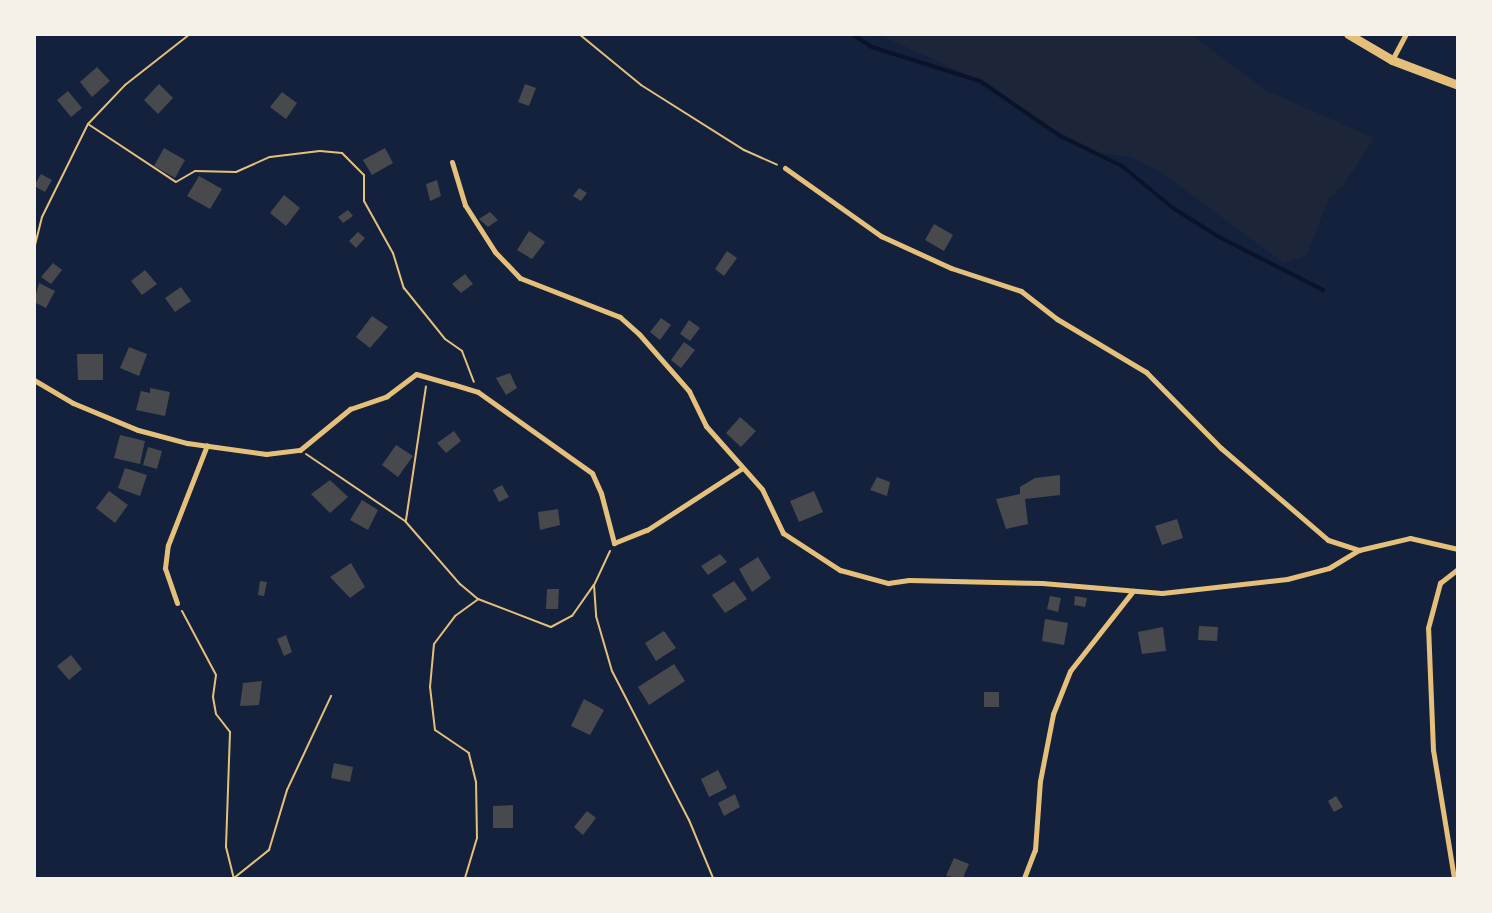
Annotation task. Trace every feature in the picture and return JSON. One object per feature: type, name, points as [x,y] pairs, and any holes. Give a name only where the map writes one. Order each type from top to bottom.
[{"type":"highway","points":[[1348,34],[1392,60],[1458,85]]},
{"type":"street","points":[[1392,60],[1406,34]]},
{"type":"street","points":[[452,162],[465,205],[495,252],[520,278],[620,317],[639,334],[689,391],[706,426],[741,469],[762,489],[783,532],[840,570],[888,584],[909,580],[1042,583],[1162,593],[1287,579],[1329,568],[1359,550],[1410,538],[1458,549]]},
{"type":"street","points":[[785,168],[881,236],[951,268],[1021,291],[1057,319],[1146,372],[1221,448],[1328,540],[1359,550]]},
{"type":"street","points":[[34,380],[106,418],[207,445],[266,454],[300,450],[350,409],[387,396],[416,374],[427,377],[478,392],[592,473],[601,493],[614,543],[647,530],[741,469]]},
{"type":"street","points":[[177,603],[165,568],[168,545],[207,445]]},
{"type":"street","points":[[1454,879],[1433,750],[1428,628],[1440,583],[1458,568]]},
{"type":"street","points":[[1024,879],[1035,850],[1040,781],[1053,714],[1070,671],[1133,591]]},
{"type":"path","points":[[34,249],[42,218],[87,124],[125,85],[190,34]]},
{"type":"path","points":[[579,34],[641,85],[744,150],[785,168]]},
{"type":"path","points":[[87,124],[176,182],[195,171],[236,172],[270,157],[320,151],[342,153],[364,175],[364,201],[393,253],[404,288],[445,339],[462,351],[478,392]]},
{"type":"path","points":[[405,521],[427,377]]},
{"type":"path","points":[[300,450],[405,521],[460,584],[478,599],[551,627],[572,616],[594,585],[614,543]]},
{"type":"path","points":[[594,585],[596,616],[612,670],[689,820],[713,879]]},
{"type":"path","points":[[465,879],[477,838],[476,782],[469,753],[435,730],[430,687],[434,644],[455,616],[478,599]]},
{"type":"path","points":[[177,603],[216,675],[213,697],[216,714],[230,732],[226,847],[234,878],[269,850],[288,790],[331,696]]},
{"type":"shaded area","points":[[880,35],[1191,35],[1267,91],[1374,138],[1343,186],[1329,198],[1306,256],[1284,263],[1162,173],[1132,157],[1100,153],[1033,118],[995,88]]},
{"type":"building","points":[[97,67],[110,81],[92,97],[80,82]]},
{"type":"building","points":[[159,84],[173,98],[158,114],[144,100]]},
{"type":"building","points":[[525,84],[536,88],[529,106],[518,102]]},
{"type":"building","points":[[68,91],[82,108],[71,117],[57,100]]},
{"type":"building","points":[[282,92],[297,103],[286,119],[270,107]]},
{"type":"building","points":[[164,148],[185,160],[175,178],[154,166]]},
{"type":"building","points":[[385,148],[393,163],[372,175],[363,160]]},
{"type":"building","points":[[41,174],[52,180],[45,192],[34,186]]},
{"type":"building","points":[[199,176],[222,189],[210,209],[187,196]]},
{"type":"building","points":[[437,180],[441,196],[430,201],[426,184]]},
{"type":"building","points":[[579,188],[587,193],[581,201],[573,196]]},
{"type":"building","points":[[284,195],[300,208],[286,226],[270,213]]},
{"type":"building","points":[[348,210],[353,216],[343,223],[338,217]]},
{"type":"building","points":[[490,212],[498,220],[488,227],[479,219]]},
{"type":"building","points":[[934,224],[953,235],[944,251],[925,240]]},
{"type":"building","points":[[529,231],[545,242],[532,259],[517,250]]},
{"type":"building","points":[[358,232],[365,238],[356,248],[349,241]]},
{"type":"building","points":[[727,251],[737,258],[724,276],[715,269]]},
{"type":"building","points":[[53,263],[62,270],[51,284],[41,277]]},
{"type":"building","points":[[145,270],[157,284],[142,295],[131,281]]},
{"type":"building","points":[[465,274],[473,284],[461,293],[452,284]]},
{"type":"building","points":[[39,283],[55,291],[46,308],[34,302]]},
{"type":"building","points":[[181,287],[191,301],[175,312],[165,298]]},
{"type":"building","points":[[372,316],[388,327],[370,348],[356,337]]},
{"type":"building","points":[[661,318],[671,325],[660,340],[650,332]]},
{"type":"building","points":[[689,320],[700,328],[690,341],[680,334]]},
{"type":"building","points":[[684,342],[695,350],[681,368],[671,360]]},
{"type":"building","points":[[129,347],[147,354],[139,376],[120,368]]},
{"type":"building","points":[[77,354],[103,354],[103,380],[78,380]]},
{"type":"building","points":[[510,373],[517,388],[506,395],[496,378]]},
{"type":"building","points":[[150,388],[170,392],[165,416],[136,410],[141,391],[150,393]]},
{"type":"building","points":[[740,417],[756,431],[741,447],[726,433]]},
{"type":"building","points":[[454,431],[461,441],[446,453],[437,443]]},
{"type":"building","points":[[120,435],[145,441],[140,464],[114,458]]},
{"type":"building","points":[[396,445],[413,456],[398,477],[382,465]]},
{"type":"building","points":[[148,447],[162,451],[157,469],[143,465]]},
{"type":"building","points":[[125,468],[147,475],[140,496],[118,488]]},
{"type":"building","points":[[1060,475],[1060,495],[1025,499],[1028,524],[1006,529],[996,499],[1020,494],[1020,487],[1035,478]]},
{"type":"building","points":[[877,477],[890,482],[887,496],[870,490]]},
{"type":"building","points":[[330,480],[348,497],[330,513],[311,494]]},
{"type":"building","points":[[502,485],[509,497],[499,502],[493,490]]},
{"type":"building","points":[[109,491],[128,505],[115,523],[96,508]]},
{"type":"building","points":[[814,491],[823,512],[799,522],[790,501]]},
{"type":"building","points":[[362,500],[378,510],[368,530],[350,520]]},
{"type":"building","points":[[558,509],[560,525],[540,530],[538,512]]},
{"type":"building","points":[[1177,519],[1183,538],[1162,545],[1155,526]]},
{"type":"building","points":[[720,554],[727,562],[708,575],[701,566]]},
{"type":"building","points":[[758,557],[771,578],[752,592],[739,569]]},
{"type":"building","points":[[351,563],[365,587],[350,598],[330,577]]},
{"type":"building","points":[[260,581],[267,582],[264,596],[258,595]]},
{"type":"building","points":[[734,581],[747,599],[725,613],[712,595]]},
{"type":"building","points":[[547,589],[559,589],[558,609],[546,609]]},
{"type":"building","points":[[1050,596],[1061,598],[1058,612],[1047,609]]},
{"type":"building","points":[[1075,596],[1087,598],[1085,607],[1074,605]]},
{"type":"building","points":[[1045,619],[1068,623],[1064,645],[1042,641]]},
{"type":"building","points":[[1199,626],[1218,627],[1217,641],[1198,640]]},
{"type":"building","points":[[1163,627],[1166,651],[1142,654],[1138,632]]},
{"type":"building","points":[[664,631],[676,648],[656,661],[645,643]]},
{"type":"building","points":[[286,635],[292,652],[284,656],[277,639]]},
{"type":"building","points":[[71,655],[82,669],[69,680],[57,666]]},
{"type":"building","points":[[674,664],[685,681],[649,705],[638,687]]},
{"type":"building","points":[[262,681],[259,705],[240,706],[243,683]]},
{"type":"building","points":[[984,692],[999,692],[999,707],[984,707]]},
{"type":"building","points":[[584,699],[604,710],[590,735],[571,726]]},
{"type":"building","points":[[334,763],[353,767],[350,782],[331,778]]},
{"type":"building","points":[[718,770],[727,788],[709,797],[701,779]]},
{"type":"building","points":[[735,794],[740,807],[724,816],[718,803]]},
{"type":"building","points":[[1336,796],[1343,807],[1334,812],[1328,801]]},
{"type":"building","points":[[513,805],[513,828],[493,828],[493,806]]},
{"type":"building","points":[[587,811],[596,818],[583,835],[574,827]]},
{"type":"building","points":[[954,858],[969,864],[963,878],[946,876]]},
{"type":"waterway","points":[[852,34],[872,47],[980,81],[1060,136],[1122,166],[1173,208],[1219,237],[1323,290]]}]
